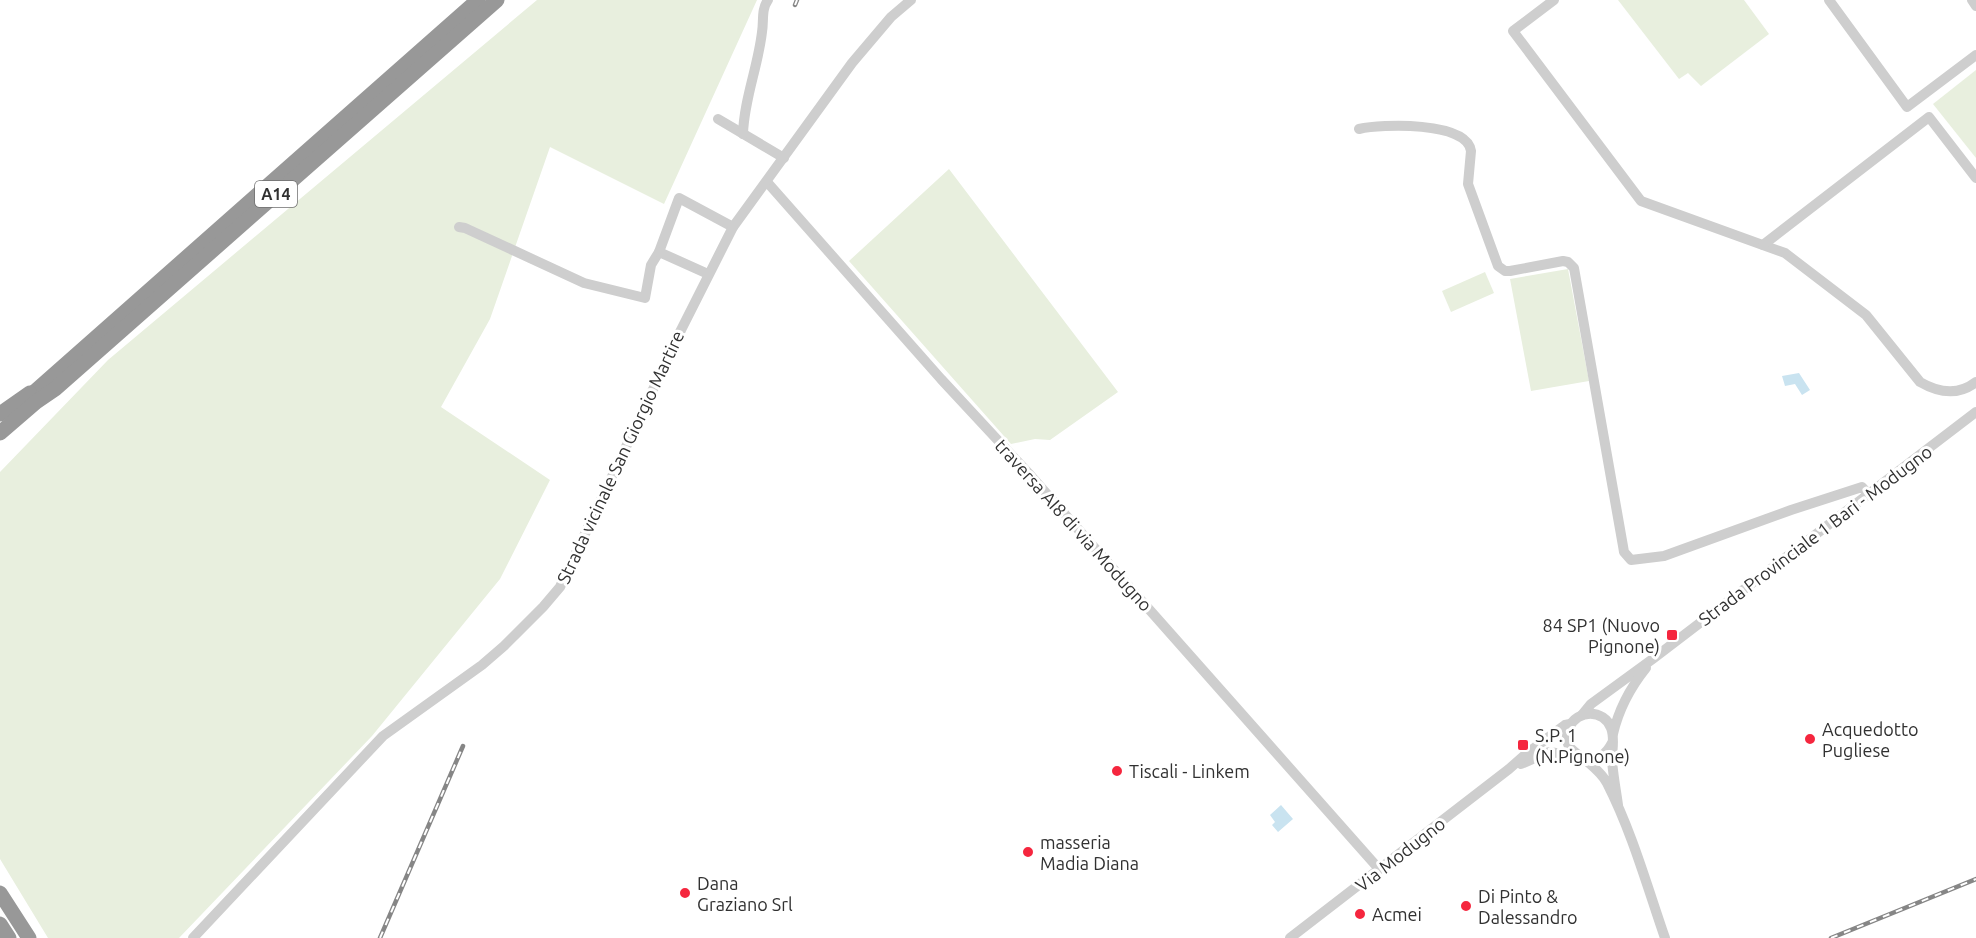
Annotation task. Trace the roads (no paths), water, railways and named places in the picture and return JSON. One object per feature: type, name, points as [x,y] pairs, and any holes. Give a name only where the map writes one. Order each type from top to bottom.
[{"type":"highway","name":"A14","points":[[50,385],[478,0]]},
{"type":"highway","name":"A14","points":[[50,385],[497,0]]},
{"type":"highway","points":[[0,414],[50,385]]},
{"type":"highway","points":[[0,423],[50,385]]},
{"type":"highway","points":[[0,433],[36,402],[50,385]]},
{"type":"highway","points":[[0,446],[50,385]]},
{"type":"highway","points":[[0,892],[30,938]]},
{"type":"highway","points":[[0,924],[9,938]]},
{"type":"street","points":[[743,134],[744,112],[760,54],[762,11],[768,0]]},
{"type":"street","name":"Strada vicinale San Giorgio Martire","points":[[193,938],[201,933],[213,915],[383,736],[504,646],[560,587],[732,226],[767,182],[870,40],[911,0]]},
{"type":"street","points":[[1554,0],[1513,31],[1641,201],[1785,253],[1866,315],[1920,382],[1940,392],[1962,391],[1976,382]]},
{"type":"street","points":[[1829,0],[1907,107],[1976,56]]},
{"type":"street","points":[[1972,0],[1976,6]]},
{"type":"street","points":[[1764,245],[1929,117],[1976,178]]},
{"type":"street","points":[[718,119],[784,158]]},
{"type":"street","points":[[1359,129],[1382,125],[1411,126],[1438,130],[1464,138],[1471,151],[1468,184],[1498,266],[1505,271],[1510,271],[1563,261],[1568,262],[1574,268],[1624,552],[1631,560],[1664,556],[1862,487],[1868,494]]},
{"type":"street","name":"traversa AI8 di via Modugno","points":[[767,182],[1379,869]]},
{"type":"street","points":[[459,227],[584,283],[645,298],[649,271],[659,252],[679,198],[732,226]]},
{"type":"street","points":[[659,252],[708,274]]},
{"type":"street","name":"Strada Provinciale 1 Bari - Modugno","points":[[1581,715],[1591,704],[1976,412]]},
{"type":"street","name":"Strada Provinciale 1 Bari - Modugno","points":[[1613,738],[1617,718],[1630,689],[1654,658]]},
{"type":"street","points":[[1618,805],[1610,724],[1595,714],[1581,715],[1570,724],[1567,740],[1570,748],[1604,778],[1618,805],[1665,938]]},
{"type":"street","name":"Via Modugno","points":[[1290,938],[1565,724],[1570,724]]},
{"type":"street","points":[[1581,757],[1593,759],[1601,757],[1608,751],[1613,738]]},
{"type":"street","name":"Via Modugno","points":[[1509,769],[1549,752],[1581,757]]},
{"type":"water","points":[[1799,373],[1810,390],[1802,395],[1795,384],[1785,386],[1782,376]]},
{"type":"water","points":[[1281,805],[1293,819],[1278,832],[1272,825],[1275,822],[1270,815]]},
{"type":"railway","points":[[795,5],[797,0]]},
{"type":"railway","points":[[380,938],[463,746]]},
{"type":"railway","points":[[1831,938],[1976,879]]},
{"type":"place","name":"84 SP1 (Nuovo Pignone)","points":[[1672,635]]},
{"type":"place","name":"Acquedotto Pugliese","points":[[1810,739]]},
{"type":"place","name":"S.P. 1 (N.Pignone)","points":[[1523,745]]},
{"type":"place","name":"Tiscali - Linkem","points":[[1117,771]]},
{"type":"place","name":"masseria Madia Diana","points":[[1028,852]]},
{"type":"place","name":"Dana Graziano Srl","points":[[685,893]]},
{"type":"place","name":"Di Pinto & Dalessandro","points":[[1466,906]]},
{"type":"place","name":"Acmei","points":[[1360,914]]}]
